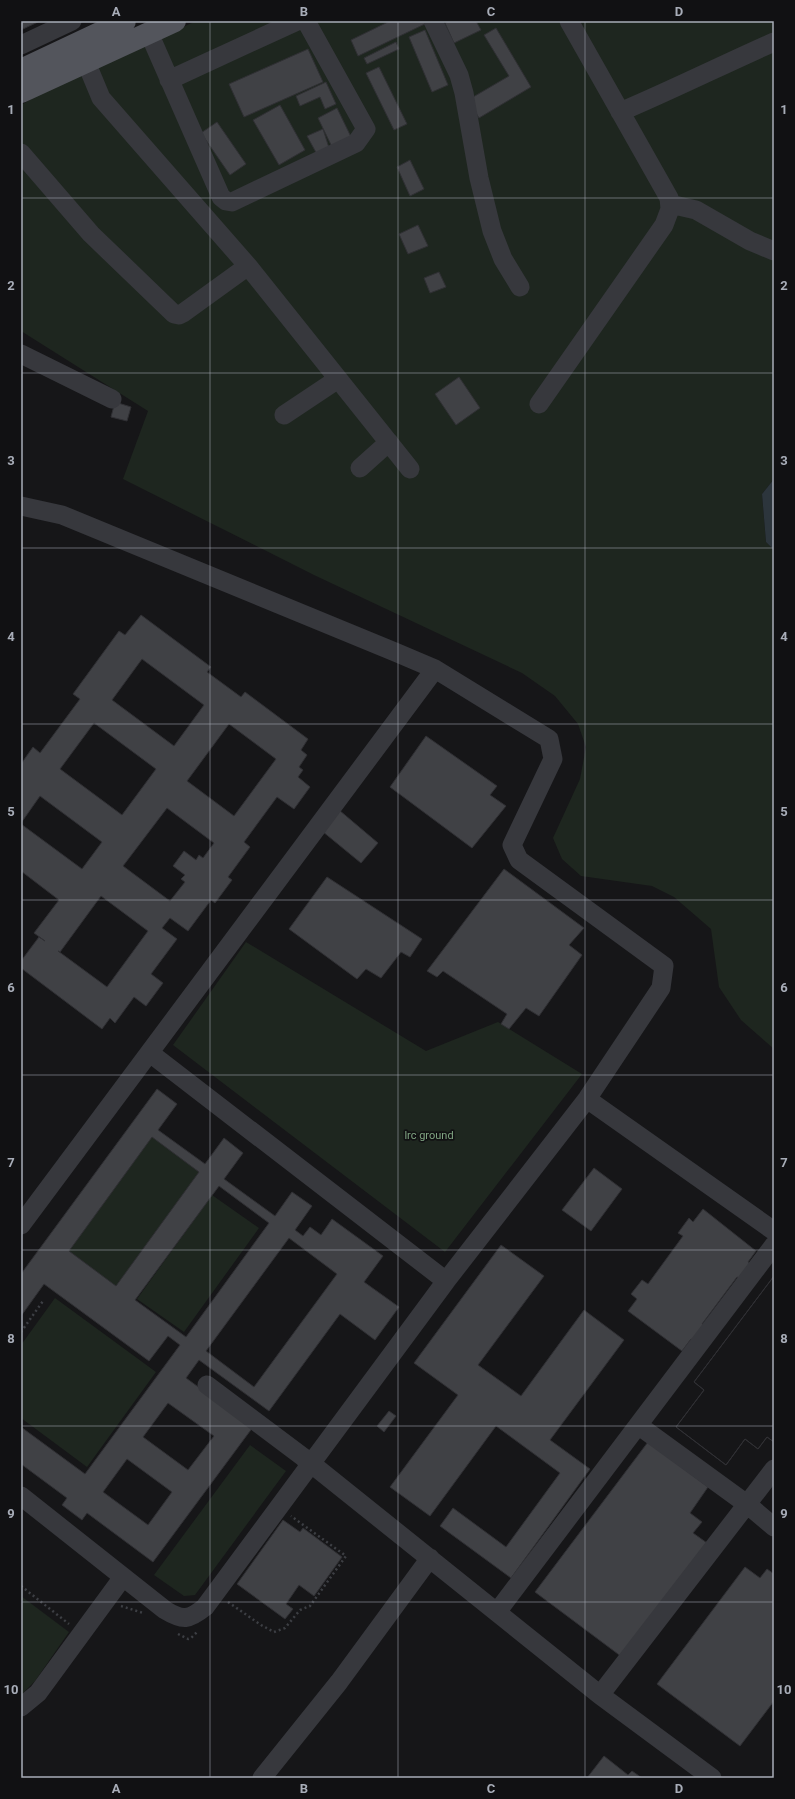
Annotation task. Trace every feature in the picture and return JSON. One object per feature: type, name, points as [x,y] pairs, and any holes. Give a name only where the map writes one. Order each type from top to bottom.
[{"type":"main road","points":[[21,92],[81,53],[125,21]]},
{"type":"main road","points":[[21,70],[149,33],[175,21]]},
{"type":"street","points":[[21,45],[72,21]]},
{"type":"street","points":[[169,80],[297,21]]},
{"type":"street","points":[[149,33],[221,197],[226,202],[232,202],[356,143],[366,129],[306,21]]},
{"type":"street","points":[[433,21],[459,75],[464,92],[479,178],[492,231],[503,259],[520,287]]},
{"type":"street","points":[[539,404],[664,225],[670,209],[669,198],[569,21]]},
{"type":"street","points":[[620,112],[669,92],[729,62],[774,42]]},
{"type":"street","points":[[81,53],[101,98],[248,266],[410,469]]},
{"type":"street","points":[[21,153],[91,234],[174,314],[179,315],[183,313],[248,266]]},
{"type":"street","points":[[670,204],[696,210],[750,241],[774,252]]},
{"type":"street","points":[[21,354],[112,399]]},
{"type":"street","points":[[284,415],[338,379]]},
{"type":"street","points":[[360,468],[388,442]]},
{"type":"street","points":[[21,506],[62,515],[395,652],[435,670],[549,739],[553,759],[512,845],[519,860],[664,966],[661,988],[586,1099],[446,1281],[404,1340],[310,1463],[215,1593],[204,1607],[193,1617],[178,1618],[165,1610],[21,1496]]},
{"type":"street","points":[[21,1224],[435,670]]},
{"type":"street","points":[[150,1053],[446,1281]]},
{"type":"street","points":[[586,1099],[774,1231]]},
{"type":"street","points":[[497,1612],[774,1245]]},
{"type":"street","points":[[207,1385],[310,1463],[600,1695],[712,1778]]},
{"type":"street","points":[[638,1425],[748,1505],[774,1527]]},
{"type":"street","points":[[600,1695],[748,1505],[774,1469]]},
{"type":"street","points":[[262,1778],[339,1682],[430,1558]]},
{"type":"street","points":[[21,1707],[38,1693],[123,1577]]},
{"type":"path","points":[[21,1332],[43,1301]]},
{"type":"path","points":[[215,1593],[261,1625],[274,1632],[285,1628],[300,1610],[310,1606],[346,1556],[279,1507]]},
{"type":"path","points":[[21,1586],[70,1624]]},
{"type":"path","points":[[115,1608],[120,1606],[149,1617]]},
{"type":"path","points":[[175,1632],[188,1639],[191,1638],[199,1629]]},
{"type":"green space","points":[[196,21],[774,21],[774,479],[762,494],[766,542],[774,550],[774,1049],[741,1020],[719,987],[711,929],[674,897],[652,886],[581,876],[562,859],[553,838],[580,779],[586,747],[578,724],[555,696],[522,673],[314,575],[123,479],[148,411],[21,331],[21,105],[47,90]]},
{"type":"green space","name":"lrc ground","points":[[246,942],[426,1051],[498,1022],[582,1074],[445,1252],[173,1045]]},
{"type":"green space","points":[[152,1137],[199,1172],[116,1286],[69,1251]]},
{"type":"green space","points":[[212,1195],[259,1228],[184,1332],[137,1299]]},
{"type":"green space","points":[[55,1298],[156,1372],[87,1467],[21,1418],[21,1345]]},
{"type":"green space","points":[[250,1445],[286,1471],[195,1595],[184,1596],[154,1575]]},
{"type":"green space","points":[[21,1596],[69,1632],[35,1681],[21,1695]]},
{"type":"shaded area","points":[[774,479],[774,550],[766,542],[762,494]]},
{"type":"building","points":[[21,21],[40,21],[23,29]]},
{"type":"building","points":[[390,21],[429,22],[358,56],[351,40]]},
{"type":"building","points":[[448,21],[476,21],[481,30],[454,43],[445,23]]},
{"type":"building","points":[[496,28],[531,87],[479,118],[468,100],[509,76],[484,35]]},
{"type":"building","points":[[425,30],[448,85],[432,92],[409,37]]},
{"type":"building","points":[[396,42],[399,49],[367,64],[364,58]]},
{"type":"building","points":[[308,49],[323,82],[244,117],[229,84]]},
{"type":"building","points":[[379,67],[407,124],[394,130],[366,73]]},
{"type":"building","points":[[326,82],[336,104],[325,109],[320,97],[300,106],[296,96]]},
{"type":"building","points":[[280,105],[305,150],[279,165],[253,120]]},
{"type":"building","points":[[337,108],[353,141],[334,151],[318,118]]},
{"type":"building","points":[[217,122],[246,164],[230,175],[201,133]]},
{"type":"building","points":[[323,129],[330,151],[318,156],[307,136]]},
{"type":"building","points":[[410,160],[424,189],[410,196],[397,167]]},
{"type":"building","points":[[418,225],[428,246],[408,254],[399,234]]},
{"type":"building","points":[[439,272],[446,287],[430,293],[424,278]]},
{"type":"building","points":[[459,377],[480,408],[456,425],[435,394]]},
{"type":"building","points":[[115,402],[131,407],[127,421],[111,417]]},
{"type":"building","points":[[141,615],[211,667],[207,672],[241,697],[245,692],[308,739],[301,750],[307,755],[299,767],[303,770],[298,777],[310,787],[294,809],[277,797],[244,842],[250,847],[228,877],[232,880],[215,903],[211,900],[188,931],[170,918],[162,928],[177,939],[151,974],[163,983],[146,1006],[134,997],[115,1023],[110,1018],[102,1029],[21,968],[21,961],[39,937],[45,941],[34,933],[59,900],[21,871],[21,824],[82,869],[102,842],[40,796],[21,823],[21,764],[33,747],[40,753],[80,699],[73,694],[119,631],[125,635]],"holes":[[[142,659],[204,705],[174,746],[112,700]],[[94,723],[156,769],[122,815],[60,769]],[[229,724],[276,759],[234,816],[187,781]],[[167,808],[214,843],[203,858],[199,855],[196,860],[184,851],[173,866],[185,875],[181,879],[185,882],[170,901],[123,866]],[[101,896],[148,931],[107,987],[58,951],[60,952]]]},
{"type":"building","points":[[426,736],[497,786],[490,795],[506,806],[472,848],[390,787]]},
{"type":"building","points":[[339,810],[378,843],[361,863],[322,831]]},
{"type":"building","points":[[504,869],[584,928],[569,945],[582,955],[539,1016],[526,1008],[509,1029],[501,1024],[507,1014],[443,971],[437,977],[427,971]]},
{"type":"building","points":[[327,877],[422,939],[410,957],[401,952],[381,978],[366,969],[357,979],[289,929]]},
{"type":"building","points":[[157,1089],[177,1104],[158,1130],[205,1164],[224,1138],[243,1153],[224,1179],[275,1216],[292,1192],[312,1206],[295,1230],[303,1236],[310,1227],[321,1235],[332,1219],[383,1256],[364,1282],[399,1307],[375,1340],[340,1314],[269,1411],[199,1360],[186,1378],[253,1427],[153,1562],[87,1513],[82,1520],[62,1505],[67,1498],[21,1464],[21,1427],[85,1474],[180,1345],[168,1336],[149,1361],[44,1284],[21,1316],[21,1274]],"holes":[[[152,1137],[199,1172],[116,1286],[69,1251]],[[219,1186],[269,1223],[186,1337],[135,1300]],[[289,1238],[337,1274],[254,1387],[206,1351]],[[168,1403],[214,1436],[188,1470],[143,1437]],[[127,1459],[172,1492],[148,1525],[103,1492]]]},
{"type":"building","points":[[594,1168],[622,1189],[591,1231],[562,1210]]},
{"type":"building","points":[[703,1209],[756,1251],[748,1262],[752,1265],[742,1279],[737,1277],[702,1324],[706,1327],[695,1341],[691,1339],[682,1351],[628,1311],[637,1299],[631,1294],[642,1280],[648,1284],[683,1236],[678,1233],[689,1218],[693,1222]]},
{"type":"building","points":[[501,1245],[544,1276],[478,1365],[521,1396],[584,1310],[624,1340],[550,1440],[590,1469],[511,1578],[440,1526],[453,1508],[506,1547],[560,1473],[496,1426],[430,1516],[390,1487],[458,1395],[414,1363]]},
{"type":"building","points":[[774,1276],[774,1442],[767,1437],[758,1449],[745,1439],[726,1465],[676,1427],[704,1390],[694,1382]]},
{"type":"building","points":[[774,1276],[774,1442],[767,1437],[758,1449],[745,1439],[726,1465],[676,1427],[704,1390],[694,1382]]},
{"type":"building","points":[[389,1411],[396,1416],[384,1432],[377,1426]]},
{"type":"building","points":[[648,1442],[708,1487],[690,1513],[702,1522],[693,1533],[707,1543],[622,1657],[535,1592]]},
{"type":"building","points":[[283,1520],[300,1532],[303,1528],[342,1557],[314,1596],[299,1585],[286,1604],[293,1609],[285,1619],[237,1584]]},
{"type":"building","points":[[745,1567],[760,1578],[767,1569],[774,1574],[774,1701],[740,1746],[657,1684]]},
{"type":"building","points":[[604,1756],[628,1775],[632,1771],[642,1778],[587,1778]]}]
